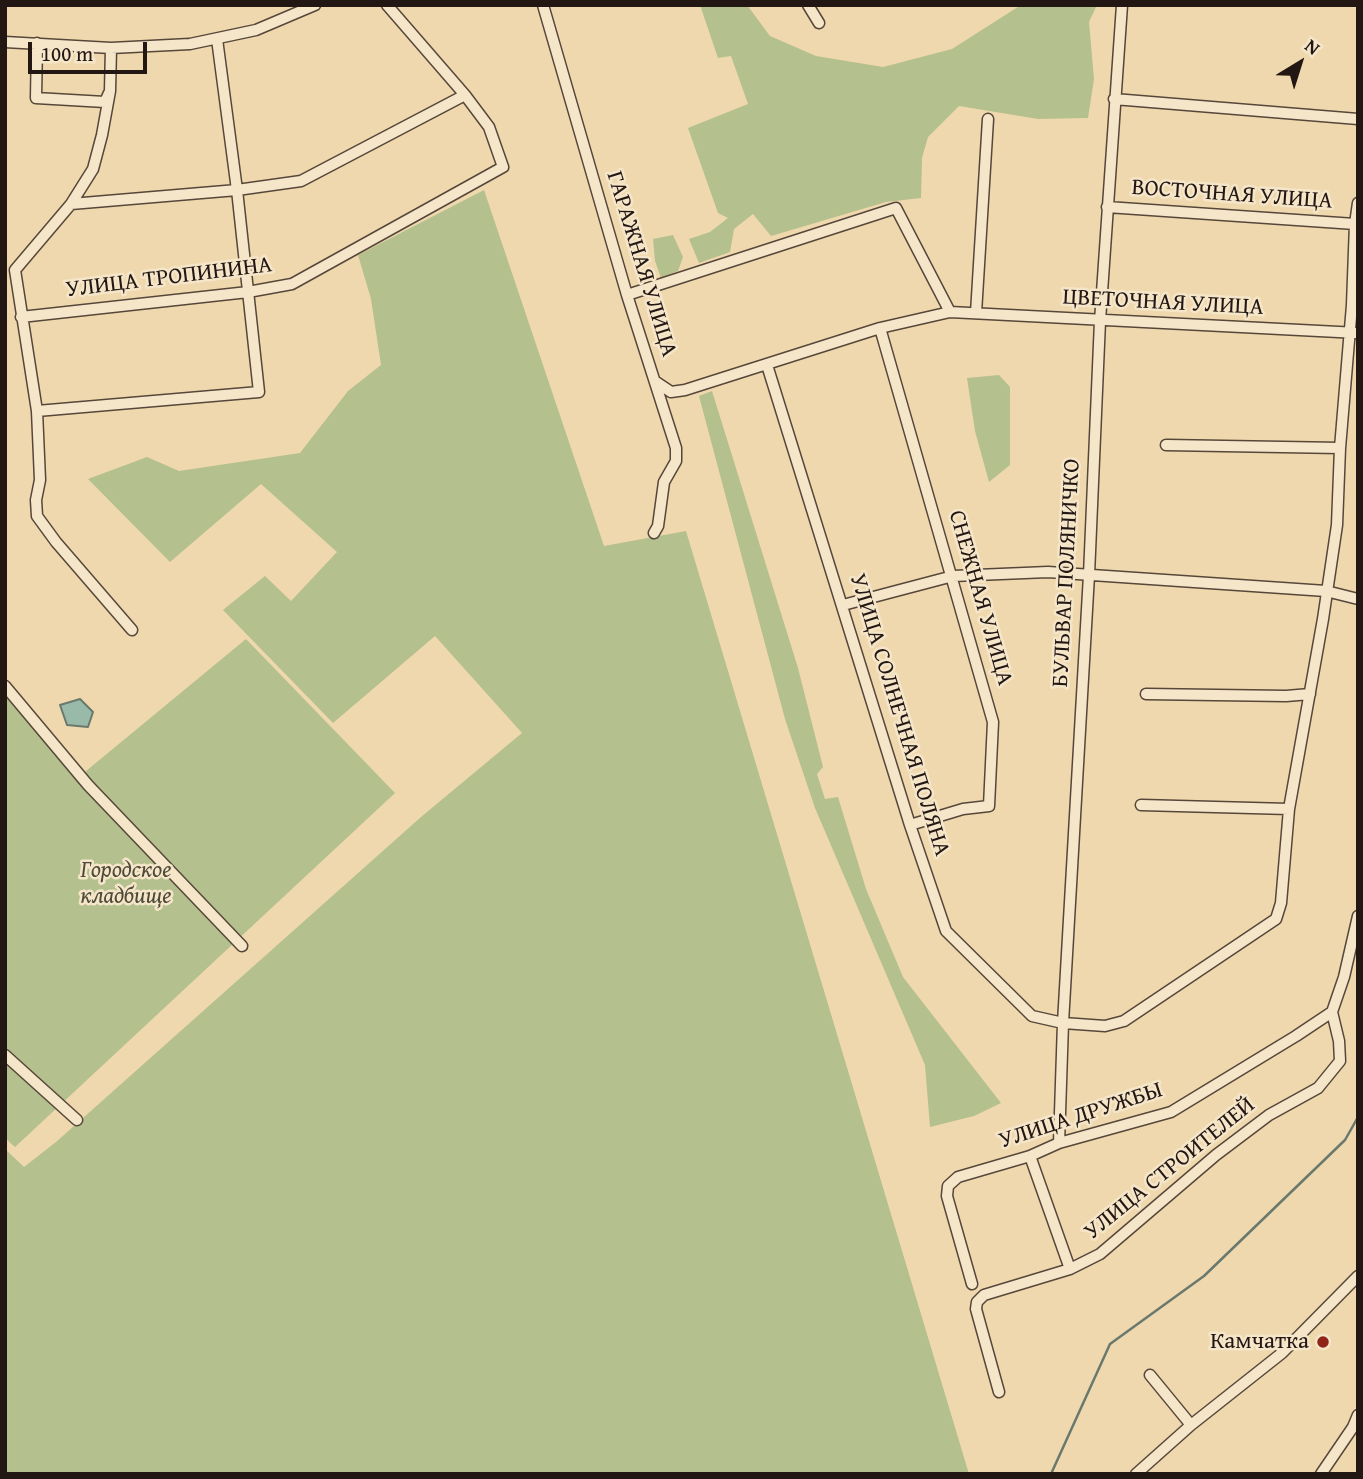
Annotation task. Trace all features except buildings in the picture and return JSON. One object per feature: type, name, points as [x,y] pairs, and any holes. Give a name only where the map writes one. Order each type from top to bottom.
[{"type":"street","points":[[5,42],[111,48],[190,44],[256,30],[315,5]]},
{"type":"street","points":[[71,204],[237,190],[301,181],[465,95],[387,5]]},
{"type":"street","name":"ГАРАЖНАЯ УЛИЦА","points":[[543,5],[627,295],[676,448],[676,461],[664,482],[658,526],[654,533]]},
{"type":"street","points":[[808,5],[819,23]]},
{"type":"street","name":"БУЛЬВАР ПОЛЯНИЧКО","points":[[1059,1143],[1100,321],[1122,5]]},
{"type":"street","points":[[37,411],[258,392],[218,40]]},
{"type":"street","points":[[37,43],[36,98],[105,102],[110,91]]},
{"type":"street","points":[[111,48],[110,91],[93,169],[71,204],[15,270],[37,411],[40,480],[36,500],[37,516],[132,630]]},
{"type":"street","name":"УЛИЦА ТРОПИНИНА","points":[[21,317],[248,292],[292,284],[503,167],[489,127],[465,95]]},
{"type":"street","points":[[1114,99],[1358,119]]},
{"type":"street","points":[[976,313],[988,119]]},
{"type":"street","name":"ВОСТОЧНАЯ УЛИЦА","points":[[1063,1023],[1105,1026],[1124,1021],[1276,919],[1281,903],[1289,808],[1337,525],[1340,448],[1353,333],[1355,224],[1358,203]]},
{"type":"street","name":"ВОСТОЧНАЯ УЛИЦА","points":[[1107,207],[1355,224]]},
{"type":"street","points":[[627,295],[896,208],[950,312]]},
{"type":"street","name":"ЦВЕТОЧНАЯ УЛИЦА","points":[[656,382],[671,392],[767,365],[880,328],[950,312],[1353,333]]},
{"type":"street","name":"СНЕЖНАЯ УЛИЦА","points":[[880,328],[993,722],[989,806],[963,809],[910,825]]},
{"type":"street","name":"УЛИЦА СОЛНЕЧНАЯ ПОЛЯНА","points":[[767,365],[844,605],[910,825],[946,931],[1032,1017],[1063,1023]]},
{"type":"street","points":[[1166,445],[1340,448]]},
{"type":"street","points":[[844,605],[953,576],[1048,572],[1326,591],[1358,599]]},
{"type":"street","points":[[5,686],[88,785],[242,946]]},
{"type":"street","points":[[1146,694],[1310,694]]},
{"type":"street","points":[[1141,804],[1289,808]]},
{"type":"street","points":[[1332,1012],[1358,916]]},
{"type":"street","name":"УЛИЦА ДРУЖБЫ","points":[[972,1284],[947,1196],[948,1186],[958,1177],[1030,1156],[1059,1143],[1171,1112],[1332,1012]]},
{"type":"street","name":"УЛИЦА СТРОИТЕЛЕЙ","points":[[999,1392],[976,1309],[977,1302],[984,1295],[1070,1269],[1100,1254],[1216,1155],[1269,1115],[1318,1088],[1340,1060],[1339,1041],[1332,1012]]},
{"type":"street","points":[[5,1055],[77,1121]]},
{"type":"street","points":[[1030,1156],[1070,1269]]},
{"type":"street","points":[[1136,1474],[1191,1425],[1282,1353],[1358,1276]]},
{"type":"street","points":[[1150,1376],[1191,1425]]},
{"type":"street","points":[[1321,1474],[1355,1427],[1358,1415]]},
{"type":"green space","points":[[700,5],[747,5],[770,36],[816,56],[883,67],[952,49],[1021,5],[1097,5],[1089,22],[1094,79],[1088,118],[1038,119],[959,106],[928,137],[922,158],[921,198],[886,202],[771,236],[753,214],[734,229],[730,252],[699,263],[689,239],[710,232],[728,218],[718,213],[688,128],[748,104],[731,56],[718,58]]},
{"type":"green space","points":[[484,190],[604,546],[686,531],[969,1474],[5,1474],[5,1149],[24,1167],[56,1142],[421,817],[522,733],[435,636],[333,723],[223,610],[265,576],[291,601],[337,552],[261,484],[170,562],[88,479],[147,457],[179,471],[300,453],[348,391],[381,365],[371,299],[358,255]]},
{"type":"green space","points":[[673,235],[683,257],[678,271],[661,278],[655,261],[653,239]]},
{"type":"green space","points":[[999,375],[1010,387],[1010,465],[989,482],[975,431],[967,378]]},
{"type":"green space","points":[[712,391],[798,668],[823,767],[817,774],[825,799],[838,797],[866,889],[903,977],[1001,1103],[974,1116],[930,1127],[925,1065],[815,808],[785,719],[699,396]]},
{"type":"green space","name":"Городское кладбище","points":[[246,639],[395,793],[15,1147],[5,1138],[5,696],[80,776]]},
{"type":"shaded area","points":[[80,699],[93,712],[88,727],[67,725],[60,705]]},
{"type":"waterway","points":[[1051,1474],[1110,1344],[1204,1276],[1345,1140],[1358,1117]]},
{"type":"place","name":"Камчатка","points":[[1323,1342]]}]
